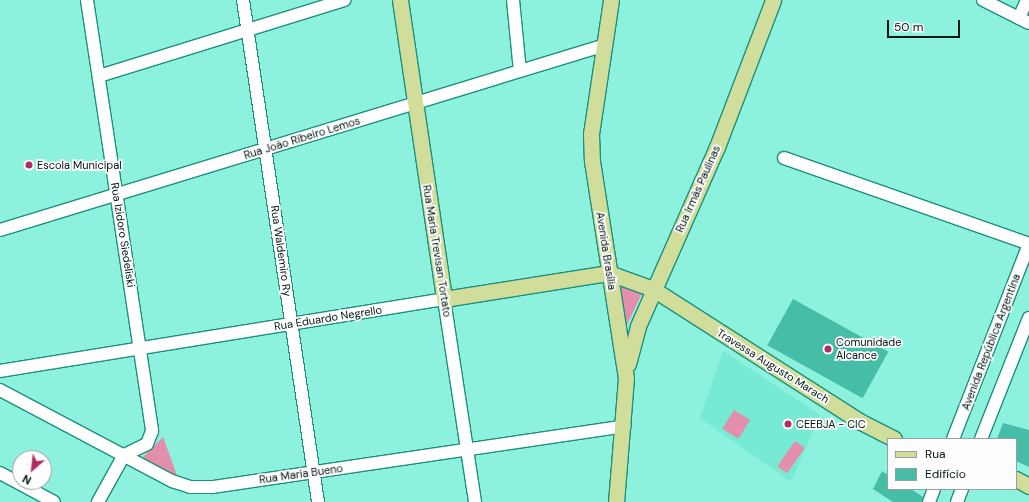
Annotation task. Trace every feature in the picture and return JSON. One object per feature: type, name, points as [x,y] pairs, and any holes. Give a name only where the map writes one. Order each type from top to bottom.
[{"type":"main road","name":"Rua Maria Trevisan Tortato","points":[[400,0],[444,299]]},
{"type":"main road","name":"Avenida Brasília","points":[[611,0],[591,134],[592,161],[626,378],[624,426],[616,502]]},
{"type":"main road","name":"Rua Irmãs Paulinas","points":[[626,378],[633,339],[653,289],[717,147],[773,0]]},
{"type":"main road","name":"Rua Eduardo Negrello","points":[[444,299],[609,273],[653,289]]},
{"type":"main road","name":"Travessa Augusto Marach","points":[[653,289],[861,422],[892,438]]},
{"type":"main road","points":[[1017,480],[1029,486]]},
{"type":"street","name":"Rua Izidoro Siedeliski","points":[[87,0],[141,349],[152,431],[147,444],[124,455]]},
{"type":"street","name":"Rua Waldemiro Ry","points":[[244,0],[318,502]]},
{"type":"street","points":[[99,76],[345,0]]},
{"type":"street","points":[[513,0],[520,71]]},
{"type":"street","points":[[984,0],[1024,21],[1027,0]]},
{"type":"street","name":"Rua João Ribeiro Lemos","points":[[0,230],[605,45]]},
{"type":"street","points":[[784,158],[1029,244]]},
{"type":"street","name":"Avenida República Argentina","points":[[953,438],[1029,244]]},
{"type":"street","name":"Rua Eduardo Negrello","points":[[0,372],[444,299]]},
{"type":"street","name":"Rua Maria Trevisan Tortato","points":[[444,299],[475,502]]},
{"type":"street","points":[[981,438],[1028,322]]},
{"type":"street","name":"Rua Maria Bueno","points":[[0,390],[172,481],[190,487],[213,487],[624,426]]},
{"type":"street","points":[[98,502],[124,455]]},
{"type":"street","points":[[0,473],[54,502]]},
{"type":"street","points":[[929,502],[934,490]]},
{"type":"street","points":[[957,502],[962,490]]},
{"type":"shaded area","points":[[619,283],[643,291],[626,327]]},
{"type":"shaded area","points":[[723,351],[820,415],[791,482],[700,418]]},
{"type":"shaded area","points":[[734,410],[750,420],[738,439],[722,429]]},
{"type":"shaded area","points":[[163,437],[178,478],[141,459]]},
{"type":"shaded area","points":[[795,441],[805,448],[787,473],[777,466]]},
{"type":"building","name":"Comunidade Alcance","points":[[793,299],[888,352],[863,398],[767,345]]},
{"type":"building","points":[[1003,423],[1029,430],[1029,467],[1017,461],[1017,438],[997,438]]},
{"type":"building","points":[[882,471],[887,474],[887,490],[912,490],[923,497],[922,502],[893,502],[873,489]]},
{"type":"place","name":"Escola Municipal","points":[[29,165]]},
{"type":"place","name":"Comunidade Alcance","points":[[828,349]]},
{"type":"place","name":"CEEBJA - CIC","points":[[788,424]]}]
